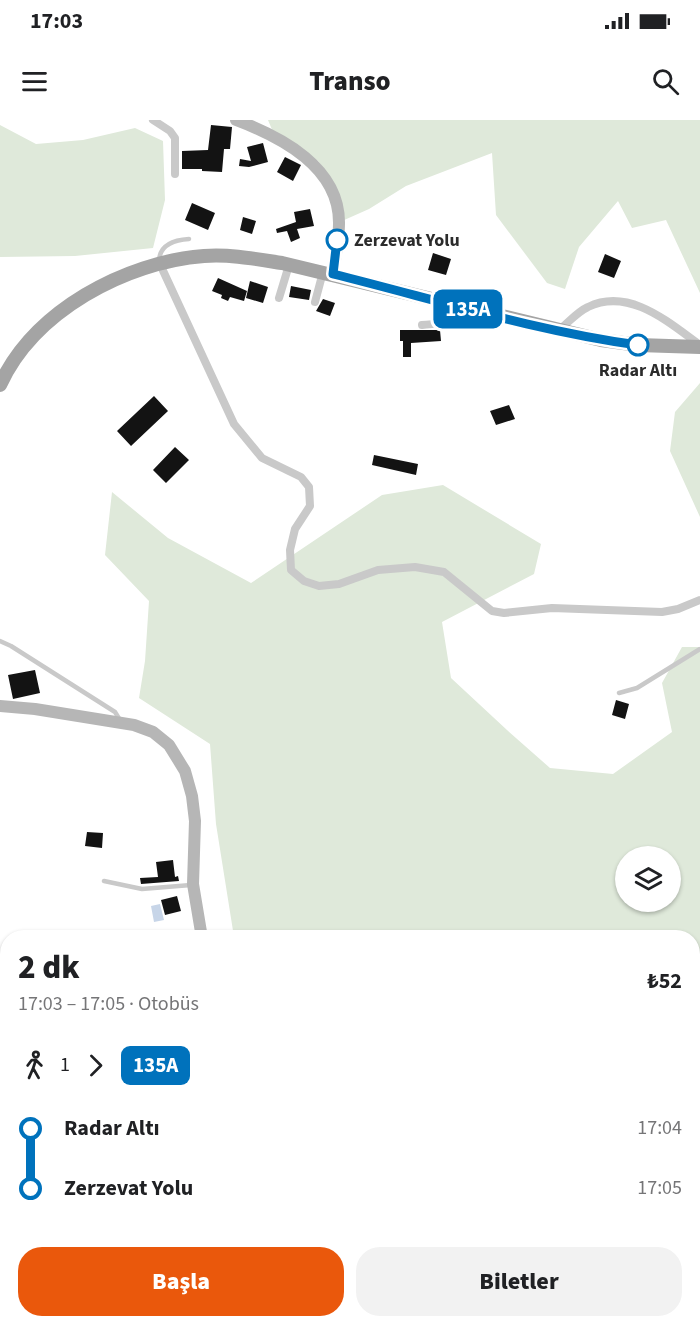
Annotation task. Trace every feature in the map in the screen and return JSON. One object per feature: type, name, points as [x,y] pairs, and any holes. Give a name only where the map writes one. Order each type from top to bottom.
[{"type":"main road","points":[[236,120],[290,145],[306,156],[320,171],[331,190],[339,223],[328,273]]},
{"type":"main road","points":[[0,386],[6,372],[32,340],[54,319],[92,290],[159,262],[203,256],[228,255],[289,264],[601,340],[638,345],[700,346]]},
{"type":"main road","points":[[0,706],[121,722],[144,728],[161,738],[176,754],[185,771],[194,809],[193,884],[201,930]]},
{"type":"street","points":[[153,120],[170,131],[176,138],[175,174]]},
{"type":"street","points":[[159,262],[234,424],[262,458],[301,477],[309,487],[310,506],[295,529],[290,550],[291,570],[304,581],[319,586],[339,584],[378,570],[415,567],[444,572],[492,611],[504,613],[552,608],[663,612],[700,600]]},
{"type":"street","points":[[279,298],[289,264]]},
{"type":"street","points":[[315,302],[328,273]]},
{"type":"street","points":[[559,330],[586,308],[607,301],[621,300],[654,313],[700,346]]},
{"type":"street","points":[[422,325],[458,321],[468,318],[477,311]]},
{"type":"lane","points":[[159,262],[159,253],[164,247],[179,239],[189,239]]},
{"type":"lane","points":[[0,641],[115,712],[121,722]]},
{"type":"lane","points":[[619,693],[637,688],[700,649]]},
{"type":"lane","points":[[104,881],[142,889],[193,884]]},
{"type":"green space","points":[[268,120],[700,120],[700,293],[666,220],[632,228],[618,201],[579,247],[565,289],[547,283],[496,215],[492,153],[406,186],[369,209],[342,221],[331,178],[318,161],[273,132]]},
{"type":"green space","points":[[0,125],[36,144],[83,140],[135,128],[163,141],[165,200],[153,248],[75,256],[0,257]]},
{"type":"green space","points":[[700,383],[700,517],[670,451],[675,412]]},
{"type":"green space","points":[[443,485],[541,544],[534,574],[442,622],[451,678],[550,768],[613,774],[672,732],[662,683],[682,647],[700,647],[700,930],[233,930],[216,824],[210,744],[139,698],[145,661],[149,601],[105,555],[112,492],[168,538],[251,583],[382,495]]},
{"type":"water","points":[[160,904],[164,920],[154,922],[151,906]]},
{"type":"building","points":[[211,125],[232,127],[230,149],[224,149],[222,172],[182,169],[182,151],[208,150]]},
{"type":"building","points":[[263,143],[268,162],[249,167],[239,166],[240,159],[251,161],[247,147]]},
{"type":"building","points":[[285,157],[301,165],[293,181],[277,172]]},
{"type":"building","points":[[192,203],[215,213],[208,230],[185,220]]},
{"type":"building","points":[[310,209],[314,226],[297,229],[300,238],[291,242],[287,231],[277,233],[276,229],[296,222],[294,212]]},
{"type":"building","points":[[243,217],[256,221],[252,234],[240,230]]},
{"type":"building","points":[[433,253],[451,259],[446,275],[428,270]]},
{"type":"building","points":[[605,254],[621,261],[614,278],[598,272]]},
{"type":"building","points":[[218,278],[247,291],[244,301],[230,297],[228,301],[221,298],[222,295],[212,291]]},
{"type":"building","points":[[250,281],[268,287],[263,303],[246,298]]},
{"type":"building","points":[[291,286],[311,290],[309,300],[289,297]]},
{"type":"building","points":[[323,299],[335,303],[330,316],[316,311]]},
{"type":"building","points":[[400,330],[440,330],[441,341],[411,343],[411,357],[403,357]]},
{"type":"building","points":[[154,396],[168,411],[131,446],[117,431]]},
{"type":"building","points":[[509,405],[515,419],[496,425],[490,411]]},
{"type":"building","points":[[175,447],[189,460],[166,483],[153,470]]},
{"type":"building","points":[[374,455],[418,464],[416,475],[372,465]]},
{"type":"building","points":[[35,670],[40,693],[13,699],[8,675]]},
{"type":"building","points":[[616,700],[629,704],[625,719],[612,715]]},
{"type":"building","points":[[87,832],[103,833],[102,848],[85,846]]},
{"type":"building","points":[[173,860],[175,877],[178,876],[179,881],[141,884],[140,878],[158,877],[156,862]]},
{"type":"building","points":[[177,896],[181,911],[165,915],[161,900]]},
{"type":"bus line","name":"135A","points":[[337,240],[333,274],[601,340],[638,345]]},
{"type":"place","name":"Zerzevat Yolu","points":[[337,240]]},
{"type":"place","name":"Radar Altı","points":[[638,345]]}]
